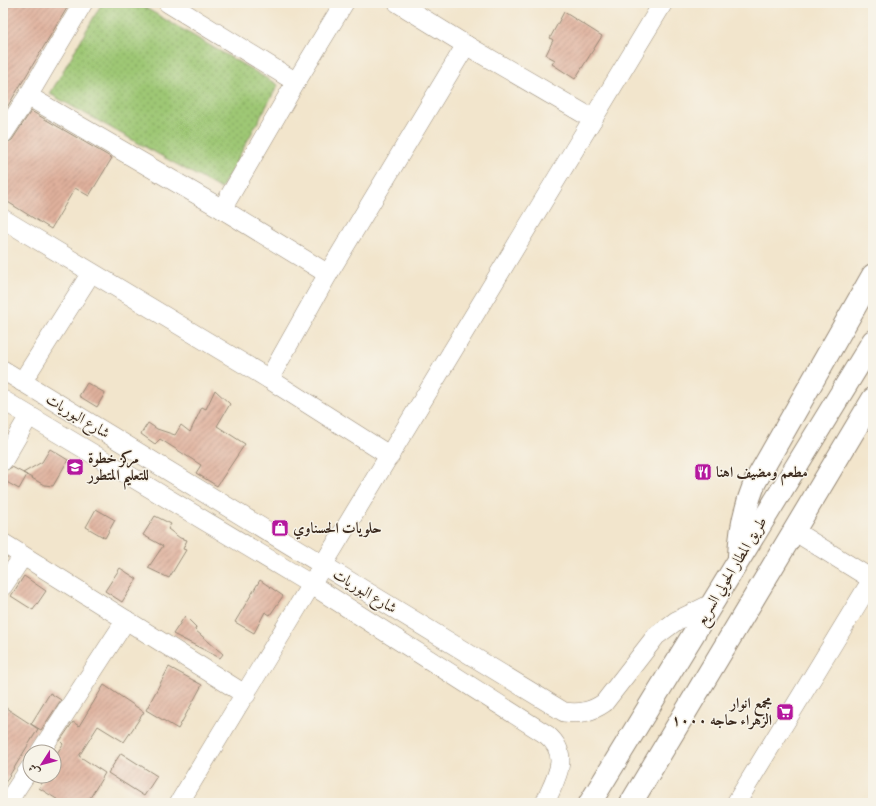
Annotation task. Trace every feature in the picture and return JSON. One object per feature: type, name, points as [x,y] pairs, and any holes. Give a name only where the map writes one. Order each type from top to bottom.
[{"type":"highway","points":[[739,558],[739,532],[745,506],[754,482],[873,275]]},
{"type":"highway","name":"طريق المطار الحولي السريع","points":[[590,803],[873,341]]},
{"type":"highway","points":[[631,803],[871,404]]},
{"type":"street","points":[[3,134],[28,96],[83,3]]},
{"type":"street","points":[[168,3],[296,82]]},
{"type":"street","points":[[222,209],[344,3]]},
{"type":"street","points":[[398,3],[466,46],[593,119]]},
{"type":"street","points":[[179,803],[246,695],[593,119],[656,5]]},
{"type":"street","points":[[269,379],[328,274],[466,46]]},
{"type":"street","points":[[28,96],[222,209],[328,274]]},
{"type":"street","points":[[3,219],[269,379],[390,456]]},
{"type":"street","points":[[22,382],[91,273]]},
{"type":"street","name":"شارع البوريات","points":[[3,370],[564,712],[574,713],[595,709],[604,703],[656,636],[676,621],[711,604]]},
{"type":"street","name":"شارع البوريات","points":[[3,400],[312,585],[552,739],[560,752],[561,760],[560,768],[545,803]]},
{"type":"street","points":[[3,461],[29,416]]},
{"type":"street","points":[[736,803],[873,579],[794,531]]},
{"type":"street","points":[[3,544],[246,695]]},
{"type":"street","points":[[3,586],[23,556]]},
{"type":"street","points":[[45,744],[126,620]]},
{"type":"street","points":[[7,803],[22,780]]},
{"type":"green space","points":[[102,3],[137,3],[278,85],[221,189],[50,94]]},
{"type":"building","points":[[3,3],[70,3],[3,114]]},
{"type":"building","points":[[564,12],[602,36],[575,79],[552,64],[555,60],[546,55],[553,40],[550,38]]},
{"type":"building","points":[[31,111],[112,158],[89,196],[75,188],[51,229],[3,199],[3,145],[12,140]]},
{"type":"building","points":[[87,383],[105,393],[97,407],[79,396]]},
{"type":"building","points":[[215,390],[230,404],[217,426],[245,444],[217,486],[196,473],[201,465],[160,439],[155,444],[141,434],[148,423],[157,429],[175,435],[181,425],[190,432],[202,407],[206,409]]},
{"type":"building","points":[[50,449],[68,460],[53,486],[44,485],[23,473],[42,462]]},
{"type":"building","points":[[12,467],[27,475],[19,489],[3,480],[3,472]]},
{"type":"building","points":[[96,509],[115,520],[105,538],[86,527]]},
{"type":"building","points":[[155,516],[171,524],[168,529],[180,538],[187,540],[183,549],[186,550],[169,578],[148,568],[163,546],[143,535]]},
{"type":"building","points":[[120,568],[137,579],[122,602],[105,591]]},
{"type":"building","points":[[24,576],[46,591],[33,610],[11,596]]},
{"type":"building","points":[[260,580],[283,596],[270,615],[265,612],[254,633],[235,622]]},
{"type":"building","points":[[185,616],[196,627],[195,630],[223,654],[220,658],[173,634]]},
{"type":"building","points":[[169,667],[202,685],[178,729],[146,710]]},
{"type":"building","points":[[104,685],[144,712],[124,742],[98,726],[79,756],[105,773],[87,803],[63,803],[39,788],[41,784],[62,784],[63,744],[60,741],[73,722],[79,726]]},
{"type":"building","points":[[50,693],[61,700],[41,730],[31,724]]},
{"type":"building","points":[[3,706],[38,729],[29,744],[22,744],[22,755],[3,786]]},
{"type":"building","points":[[121,753],[157,776],[144,796],[108,773]]},
{"type":"place","name":"مركز خطوة للتعليم المتطور","points":[[75,467]]},
{"type":"place","name":"مطعم ومضيف اهنا","points":[[703,472]]},
{"type":"place","name":"حلويات الحسناوي","points":[[280,528]]},
{"type":"place","name":"مجمع انوار الزهراء حاجه ١٠٠٠","points":[[785,712]]}]
